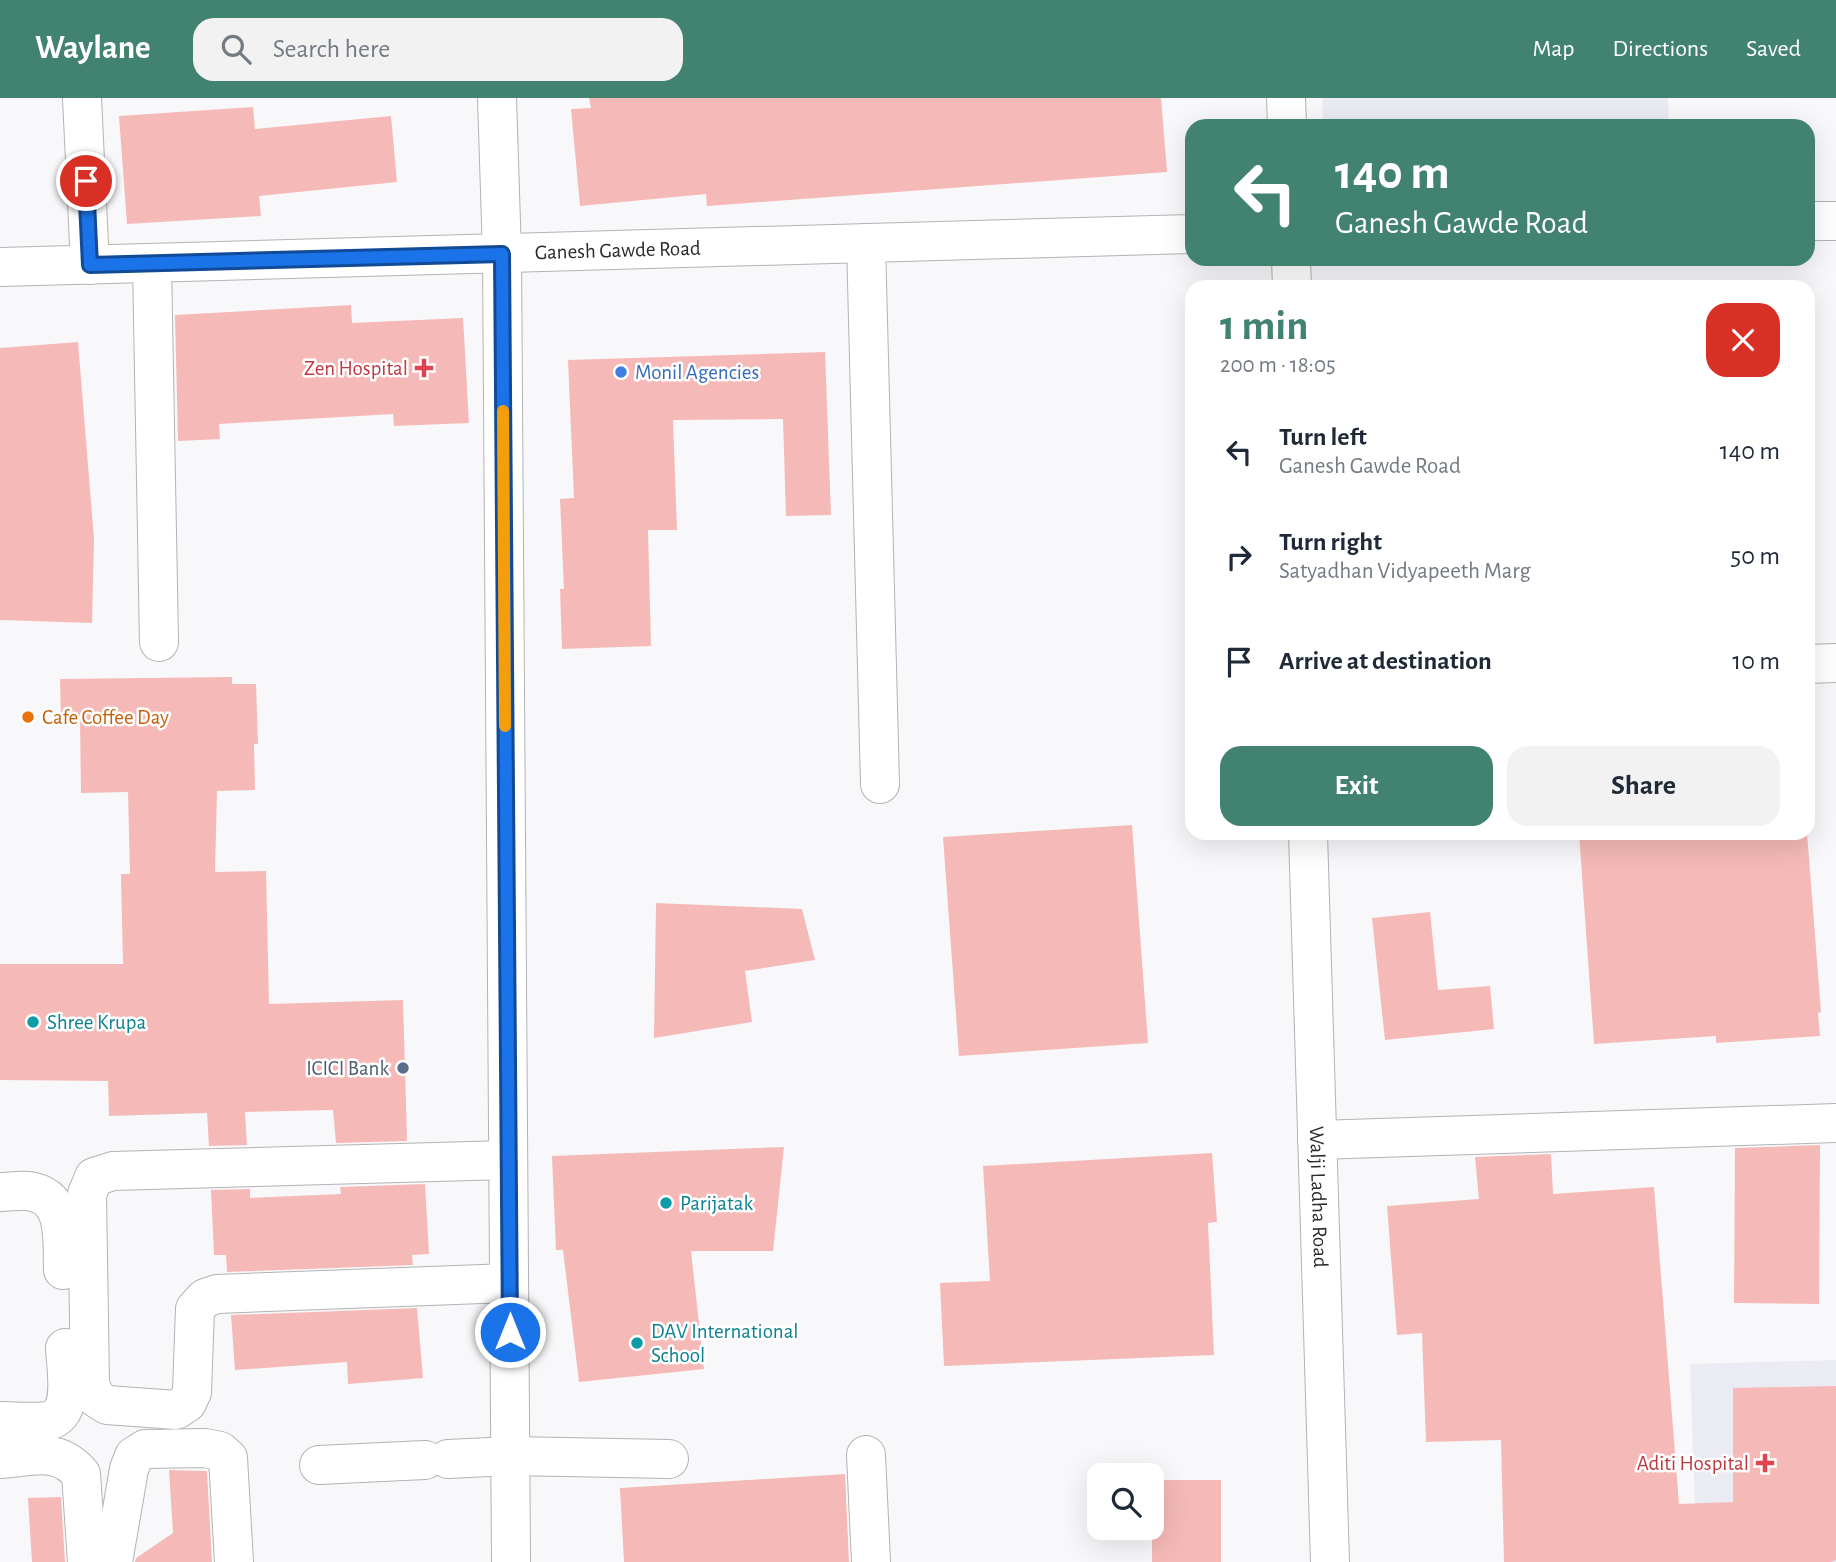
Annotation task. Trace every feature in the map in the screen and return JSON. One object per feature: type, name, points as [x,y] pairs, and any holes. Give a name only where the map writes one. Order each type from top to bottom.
[{"type":"street","points":[[82,98],[90,265]]},
{"type":"street","points":[[496,98],[502,254],[511,1562]]},
{"type":"street","points":[[1286,98],[1287,119]]},
{"type":"street","points":[[1815,221],[1836,221]]},
{"type":"street","name":"Ganesh Gawde Road","points":[[0,267],[1185,234]]},
{"type":"street","points":[[866,243],[880,784]]},
{"type":"street","points":[[152,263],[159,642]]},
{"type":"street","points":[[1815,664],[1836,663]]},
{"type":"street","name":"Walji Ladha Road","points":[[1308,840],[1330,1562]]},
{"type":"street","points":[[1317,1140],[1836,1123]]},
{"type":"street","points":[[508,1160],[113,1171],[94,1177],[87,1194],[90,1385],[96,1398],[107,1405],[176,1410],[187,1403],[192,1392],[195,1309],[205,1297],[217,1294],[509,1283]]},
{"type":"street","points":[[0,1192],[29,1191],[44,1196],[56,1206],[61,1221],[67,1404],[60,1416],[48,1421],[0,1422]]},
{"type":"street","points":[[113,1562],[134,1457],[145,1449],[205,1448],[220,1451],[229,1458],[244,1562]]},
{"type":"street","points":[[0,1459],[57,1455],[72,1463],[82,1474],[87,1562]]},
{"type":"street","points":[[866,1455],[871,1562]]},
{"type":"street","points":[[319,1465],[511,1456],[669,1459]]},
{"type":"shaded area","points":[[1322,98],[1668,98],[1669,119],[1323,119]]},
{"type":"shaded area","name":"Aditi Hospital","points":[[1836,1360],[1836,1562],[1697,1562],[1690,1364]]},
{"type":"building","points":[[589,98],[1161,98],[1167,172],[707,206],[706,194],[580,206],[571,109],[591,108]]},
{"type":"building","points":[[253,107],[255,129],[391,116],[397,182],[259,196],[261,216],[127,224],[119,116]]},
{"type":"building","points":[[351,305],[352,323],[463,318],[469,423],[394,426],[393,414],[219,424],[220,439],[178,441],[175,315]]},
{"type":"building","points":[[78,342],[94,539],[92,623],[0,620],[0,348]]},
{"type":"building","points":[[825,352],[831,515],[786,516],[783,419],[673,420],[677,530],[648,530],[651,646],[562,649],[560,589],[564,589],[560,499],[574,498],[568,360]]},
{"type":"building","points":[[232,677],[232,684],[256,684],[258,744],[254,744],[255,790],[217,791],[215,872],[266,871],[269,1004],[403,1000],[407,1141],[336,1143],[333,1110],[245,1112],[247,1145],[209,1146],[207,1113],[109,1116],[108,1081],[0,1080],[0,964],[123,964],[121,874],[130,874],[128,792],[81,793],[80,719],[61,719],[60,679]]},
{"type":"building","points":[[1132,825],[1148,1043],[959,1056],[943,837]]},
{"type":"building","points":[[1579,840],[1808,840],[1821,1012],[1818,1013],[1820,1036],[1716,1043],[1716,1036],[1594,1044]]},
{"type":"building","points":[[656,903],[802,909],[815,960],[745,971],[752,1022],[654,1038]]},
{"type":"building","points":[[1430,912],[1438,990],[1490,986],[1494,1029],[1385,1040],[1372,918]]},
{"type":"building","points":[[1820,1145],[1819,1304],[1734,1303],[1735,1148]]},
{"type":"building","points":[[784,1147],[773,1251],[691,1251],[704,1369],[579,1382],[563,1250],[556,1250],[552,1156]]},
{"type":"building","points":[[1212,1153],[1217,1222],[1208,1223],[1214,1355],[944,1366],[940,1283],[990,1281],[983,1166]]},
{"type":"building","points":[[1551,1154],[1553,1194],[1654,1187],[1679,1504],[1733,1502],[1733,1388],[1836,1386],[1836,1560],[1504,1562],[1501,1440],[1426,1442],[1422,1333],[1397,1335],[1387,1206],[1479,1199],[1475,1157]]},
{"type":"building","points":[[425,1184],[429,1254],[412,1255],[413,1265],[227,1272],[226,1255],[214,1255],[211,1190],[250,1189],[250,1198],[341,1194],[340,1187]]},
{"type":"building","points":[[417,1308],[423,1378],[348,1384],[347,1362],[235,1370],[231,1315]]},
{"type":"building","points":[[169,1470],[207,1471],[212,1562],[135,1562],[136,1558],[173,1533]]},
{"type":"building","points":[[845,1474],[849,1562],[624,1562],[620,1488]]},
{"type":"building","points":[[1164,1480],[1221,1480],[1221,1562],[1152,1562],[1152,1540],[1164,1540]]},
{"type":"building","points":[[61,1497],[65,1562],[32,1562],[28,1498]]},
{"type":"slow traffic","points":[[503,411],[505,726]]},
{"type":"place","name":"Zen Hospital","points":[[424,368]]},
{"type":"place","name":"Monil Agencies","points":[[621,372]]},
{"type":"place","name":"Cafe Coffee Day","points":[[28,717]]},
{"type":"place","name":"Shree Krupa","points":[[33,1022]]},
{"type":"place","name":"ICICI Bank","points":[[403,1068]]},
{"type":"place","name":"Parijatak","points":[[666,1203]]},
{"type":"place","name":"DAV International School","points":[[637,1343]]},
{"type":"place","name":"Aditi Hospital","points":[[1765,1463]]},
{"type":"route","points":[[86,181],[90,265],[502,254],[510,1332]]}]
